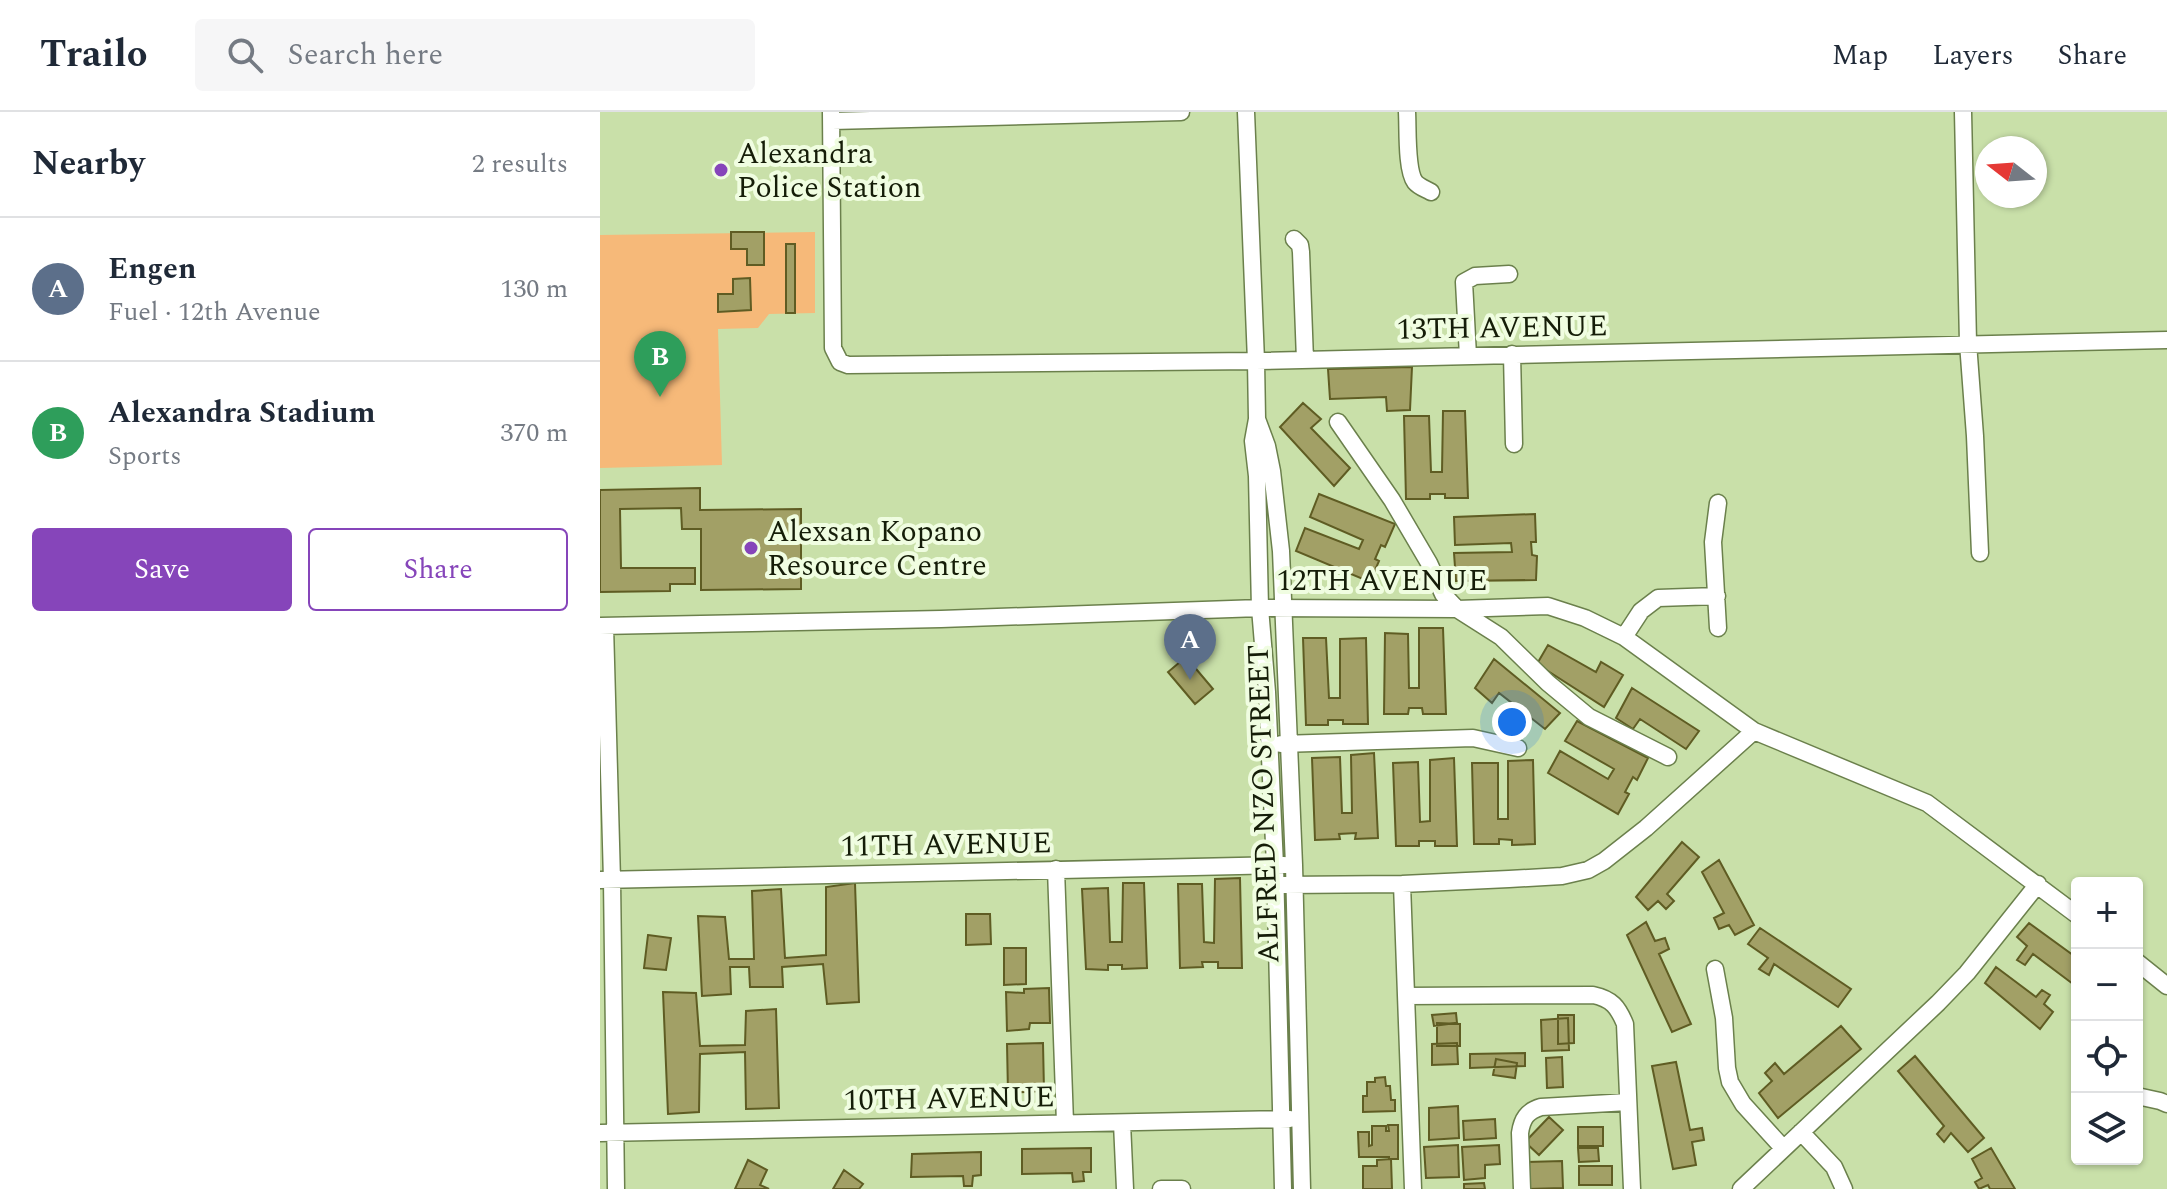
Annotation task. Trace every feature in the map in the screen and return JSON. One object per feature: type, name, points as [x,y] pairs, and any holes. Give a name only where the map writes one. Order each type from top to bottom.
[{"type":"street","points":[[832,116],[1181,112]]},
{"type":"street","name":"ALFRED NZO STREET","points":[[1246,112],[1256,361],[1257,419],[1253,441],[1275,865],[1283,1189]]},
{"type":"street","points":[[1407,112],[1412,177],[1431,192]]},
{"type":"street","points":[[1963,112],[1968,343],[1980,553]]},
{"type":"street","name":"13TH AVENUE","points":[[832,116],[833,348],[840,362],[848,365],[1256,361],[2167,340]]},
{"type":"street","points":[[1294,239],[1300,245],[1301,252],[1305,360]]},
{"type":"street","points":[[1468,356],[1464,282],[1475,276],[1509,274]]},
{"type":"street","points":[[1512,354],[1514,444]]},
{"type":"street","name":"ALFRED NZO STREET","points":[[1257,419],[1267,446],[1276,495],[1284,609],[1302,1189]]},
{"type":"street","points":[[1338,422],[1399,512],[1443,594],[1457,609],[1501,637],[1548,683],[1589,717],[1668,757]]},
{"type":"street","points":[[1718,503],[1713,542],[1718,628]]},
{"type":"street","points":[[1624,637],[1641,611],[1658,598],[1717,596]]},
{"type":"street","name":"12TH AVENUE","points":[[603,626],[957,619],[1260,608],[1548,606],[1585,618],[1624,637],[1754,731],[1927,803],[2071,910]]},
{"type":"street","points":[[603,626],[607,1132],[616,1189]]},
{"type":"street","points":[[1275,885],[1402,884],[1562,876],[1588,870],[1635,837],[1754,731]]},
{"type":"street","points":[[1270,744],[1473,738],[1518,748]]},
{"type":"street","name":"11TH AVENUE","points":[[606,880],[1294,865]]},
{"type":"street","points":[[1056,869],[1065,1123]]},
{"type":"street","points":[[1402,884],[1413,1189]]},
{"type":"street","points":[[1741,1189],[1938,1003],[1967,973],[2038,884]]},
{"type":"street","points":[[2143,967],[2167,986]]},
{"type":"street","points":[[1715,969],[1724,1018],[1730,1082],[1743,1104],[1783,1148]]},
{"type":"street","points":[[1406,996],[1593,995],[1613,1002],[1625,1024],[1632,1189]]},
{"type":"street","points":[[2143,1097],[2167,1104]]},
{"type":"street","points":[[1522,1189],[1520,1133],[1528,1113],[1541,1107],[1628,1102]]},
{"type":"street","name":"10TH AVENUE","points":[[607,1132],[1300,1119]]},
{"type":"street","points":[[1122,1123],[1125,1189]]},
{"type":"street","points":[[1801,1132],[1834,1167],[1844,1189]]},
{"type":"street","points":[[1161,1189],[1182,1189]]},
{"type":"shaded area","points":[[815,232],[815,313],[769,314],[758,328],[718,329],[722,465],[600,468],[600,235]]},
{"type":"building","points":[[731,232],[764,232],[764,265],[747,265],[747,249],[731,249]]},
{"type":"building","points":[[786,244],[795,244],[795,313],[786,313]]},
{"type":"building","points":[[750,278],[751,310],[718,312],[718,294],[733,294],[733,279]]},
{"type":"building","points":[[1412,367],[1410,410],[1387,411],[1386,397],[1330,399],[1328,369]]},
{"type":"building","points":[[1303,403],[1321,419],[1311,428],[1350,468],[1334,486],[1280,427]]},
{"type":"building","points":[[1443,411],[1465,411],[1468,498],[1445,498],[1445,494],[1430,494],[1430,499],[1406,499],[1404,416],[1429,416],[1431,472],[1442,472]]},
{"type":"building","name":"Alexsan Kopano Resource Centre","points":[[700,488],[700,510],[801,509],[801,589],[701,590],[701,529],[682,529],[681,508],[620,509],[621,568],[695,568],[695,584],[670,584],[670,591],[600,592],[600,490]]},
{"type":"building","points":[[1319,494],[1395,524],[1385,547],[1381,545],[1375,559],[1379,561],[1370,582],[1296,551],[1305,528],[1359,549],[1363,540],[1310,517]]},
{"type":"building","points":[[1535,514],[1536,542],[1531,542],[1532,555],[1537,556],[1536,580],[1456,581],[1454,553],[1512,552],[1511,543],[1455,545],[1454,517]]},
{"type":"building","points":[[1419,628],[1443,628],[1446,714],[1423,714],[1422,708],[1409,708],[1408,714],[1384,714],[1385,633],[1408,634],[1409,688],[1419,688]]},
{"type":"building","points":[[1303,638],[1326,638],[1329,698],[1340,698],[1340,639],[1366,638],[1368,724],[1343,724],[1343,720],[1328,720],[1328,725],[1306,725]]},
{"type":"building","points":[[1548,645],[1596,672],[1601,662],[1623,675],[1604,707],[1537,664]]},
{"type":"building","points":[[1186,657],[1213,689],[1195,704],[1168,672]]},
{"type":"building","points":[[1494,659],[1560,713],[1545,729],[1499,693],[1492,703],[1475,688]]},
{"type":"building","points":[[1632,688],[1699,731],[1686,749],[1640,719],[1633,729],[1616,718]]},
{"type":"building","points":[[1577,721],[1648,758],[1637,780],[1633,777],[1625,792],[1629,794],[1618,814],[1548,773],[1560,751],[1608,779],[1614,769],[1565,741]]},
{"type":"building","points":[[1374,753],[1378,838],[1355,839],[1356,833],[1339,834],[1340,839],[1315,840],[1312,758],[1340,757],[1342,813],[1352,813],[1351,755]]},
{"type":"building","points":[[1454,758],[1457,846],[1435,846],[1435,841],[1419,841],[1419,846],[1396,846],[1393,763],[1418,762],[1420,822],[1430,821],[1430,760]]},
{"type":"building","points":[[1533,760],[1535,844],[1512,845],[1512,840],[1499,839],[1499,844],[1474,844],[1472,763],[1498,763],[1498,819],[1508,819],[1508,761]]},
{"type":"building","points":[[1682,842],[1699,857],[1667,894],[1674,901],[1666,909],[1658,901],[1648,910],[1636,897]]},
{"type":"building","points":[[1719,860],[1754,925],[1735,935],[1729,925],[1719,929],[1714,918],[1724,913],[1702,872]]},
{"type":"building","points":[[1240,878],[1242,968],[1218,968],[1218,962],[1202,962],[1203,967],[1180,968],[1178,884],[1202,884],[1204,942],[1214,943],[1215,879]]},
{"type":"building","points":[[855,883],[859,1002],[827,1004],[823,964],[782,967],[783,987],[750,987],[749,967],[730,967],[731,994],[702,996],[698,916],[725,917],[729,959],[754,959],[752,891],[781,889],[785,958],[826,955],[826,887]]},
{"type":"building","points":[[1123,883],[1144,883],[1147,968],[1122,969],[1122,965],[1108,965],[1108,970],[1086,969],[1082,889],[1108,888],[1110,942],[1122,942]]},
{"type":"building","points":[[966,914],[990,914],[991,944],[966,945]]},
{"type":"building","points":[[1646,922],[1655,941],[1665,938],[1669,949],[1659,954],[1691,1024],[1672,1032],[1627,935]]},
{"type":"building","points":[[2029,923],[2071,954],[2071,982],[2033,954],[2025,965],[2017,960],[2027,946],[2017,937]]},
{"type":"building","points":[[1760,928],[1851,989],[1838,1007],[1774,964],[1769,975],[1759,969],[1768,958],[1748,944]]},
{"type":"building","points":[[648,935],[671,938],[666,970],[644,968]]},
{"type":"building","points":[[1004,948],[1026,948],[1026,984],[1004,985]]},
{"type":"building","points":[[1996,967],[2036,997],[2042,990],[2050,995],[2044,1004],[2053,1012],[2040,1029],[1985,983]]},
{"type":"building","points":[[1049,988],[1050,1023],[1030,1023],[1029,1029],[1007,1031],[1006,992],[1024,993],[1024,989]]},
{"type":"building","points":[[663,992],[696,993],[700,1046],[745,1045],[746,1011],[776,1009],[779,1108],[746,1109],[745,1052],[700,1054],[699,1112],[668,1114]]},
{"type":"building","points":[[1456,1013],[1457,1023],[1434,1026],[1432,1015]]},
{"type":"building","points":[[1558,1015],[1574,1015],[1574,1043],[1558,1044]]},
{"type":"building","points":[[1568,1018],[1569,1050],[1542,1051],[1541,1020]]},
{"type":"building","points":[[1437,1023],[1460,1024],[1460,1046],[1437,1046]]},
{"type":"building","points":[[1841,1026],[1861,1049],[1778,1118],[1759,1093],[1772,1081],[1765,1073],[1775,1063],[1784,1074]]},
{"type":"building","points":[[1043,1043],[1044,1091],[1008,1093],[1007,1044]]},
{"type":"building","points":[[1457,1043],[1458,1064],[1432,1065],[1432,1044]]},
{"type":"building","points":[[1525,1053],[1525,1066],[1470,1068],[1470,1054]]},
{"type":"building","points":[[1915,1056],[1984,1138],[1968,1152],[1951,1133],[1944,1142],[1937,1134],[1944,1126],[1898,1071]]},
{"type":"building","points":[[1562,1057],[1563,1087],[1547,1088],[1546,1058]]},
{"type":"building","points":[[1496,1059],[1517,1063],[1515,1078],[1493,1075]]},
{"type":"building","points":[[1676,1062],[1690,1130],[1702,1128],[1704,1140],[1692,1142],[1696,1165],[1673,1169],[1652,1066]]},
{"type":"building","points":[[1385,1077],[1386,1086],[1390,1086],[1391,1100],[1395,1100],[1395,1111],[1363,1112],[1367,1082]]},
{"type":"building","points":[[1458,1106],[1459,1138],[1429,1140],[1429,1108]]},
{"type":"building","points":[[1549,1117],[1563,1130],[1539,1155],[1525,1142]]},
{"type":"building","points":[[1495,1119],[1496,1138],[1464,1140],[1463,1121]]},
{"type":"building","points":[[1388,1125],[1398,1125],[1398,1159],[1359,1157],[1358,1132],[1369,1132],[1369,1146],[1372,1145],[1372,1126],[1386,1126],[1386,1131],[1389,1131]]},
{"type":"building","points":[[1578,1127],[1603,1127],[1603,1146],[1578,1146]]},
{"type":"building","points":[[1458,1145],[1459,1177],[1426,1178],[1424,1147]]},
{"type":"building","points":[[1499,1145],[1500,1164],[1485,1165],[1485,1178],[1464,1180],[1462,1147]]},
{"type":"building","points":[[1091,1148],[1091,1172],[1083,1172],[1084,1181],[1073,1182],[1072,1173],[1022,1174],[1022,1149]]},
{"type":"building","points":[[1578,1148],[1598,1148],[1599,1161],[1579,1162]]},
{"type":"building","points":[[1991,1148],[2015,1189],[1990,1189],[1988,1185],[1979,1189],[1975,1182],[1982,1178],[1972,1159]]},
{"type":"building","points":[[981,1152],[981,1175],[973,1176],[972,1186],[964,1186],[963,1176],[911,1177],[912,1154]]},
{"type":"building","points":[[1391,1159],[1392,1189],[1363,1189],[1363,1166],[1377,1166],[1377,1160]]},
{"type":"building","points":[[748,1160],[767,1170],[760,1185],[769,1189],[735,1189]]},
{"type":"building","points":[[1562,1161],[1563,1188],[1528,1189],[1527,1162]]},
{"type":"building","points":[[1579,1166],[1612,1166],[1612,1185],[1579,1185]]},
{"type":"building","points":[[844,1170],[863,1184],[859,1189],[833,1189]]},
{"type":"building","points":[[1484,1183],[1485,1189],[1464,1189],[1464,1184]]},
{"type":"place","name":"Alexandra Police Station","points":[[721,170]]},
{"type":"place","name":"Alexandra Stadium","points":[[660,397]]},
{"type":"place","name":"Alexsan Kopano Resource Centre","points":[[751,548]]},
{"type":"place","name":"Engen","points":[[1190,680]]}]
